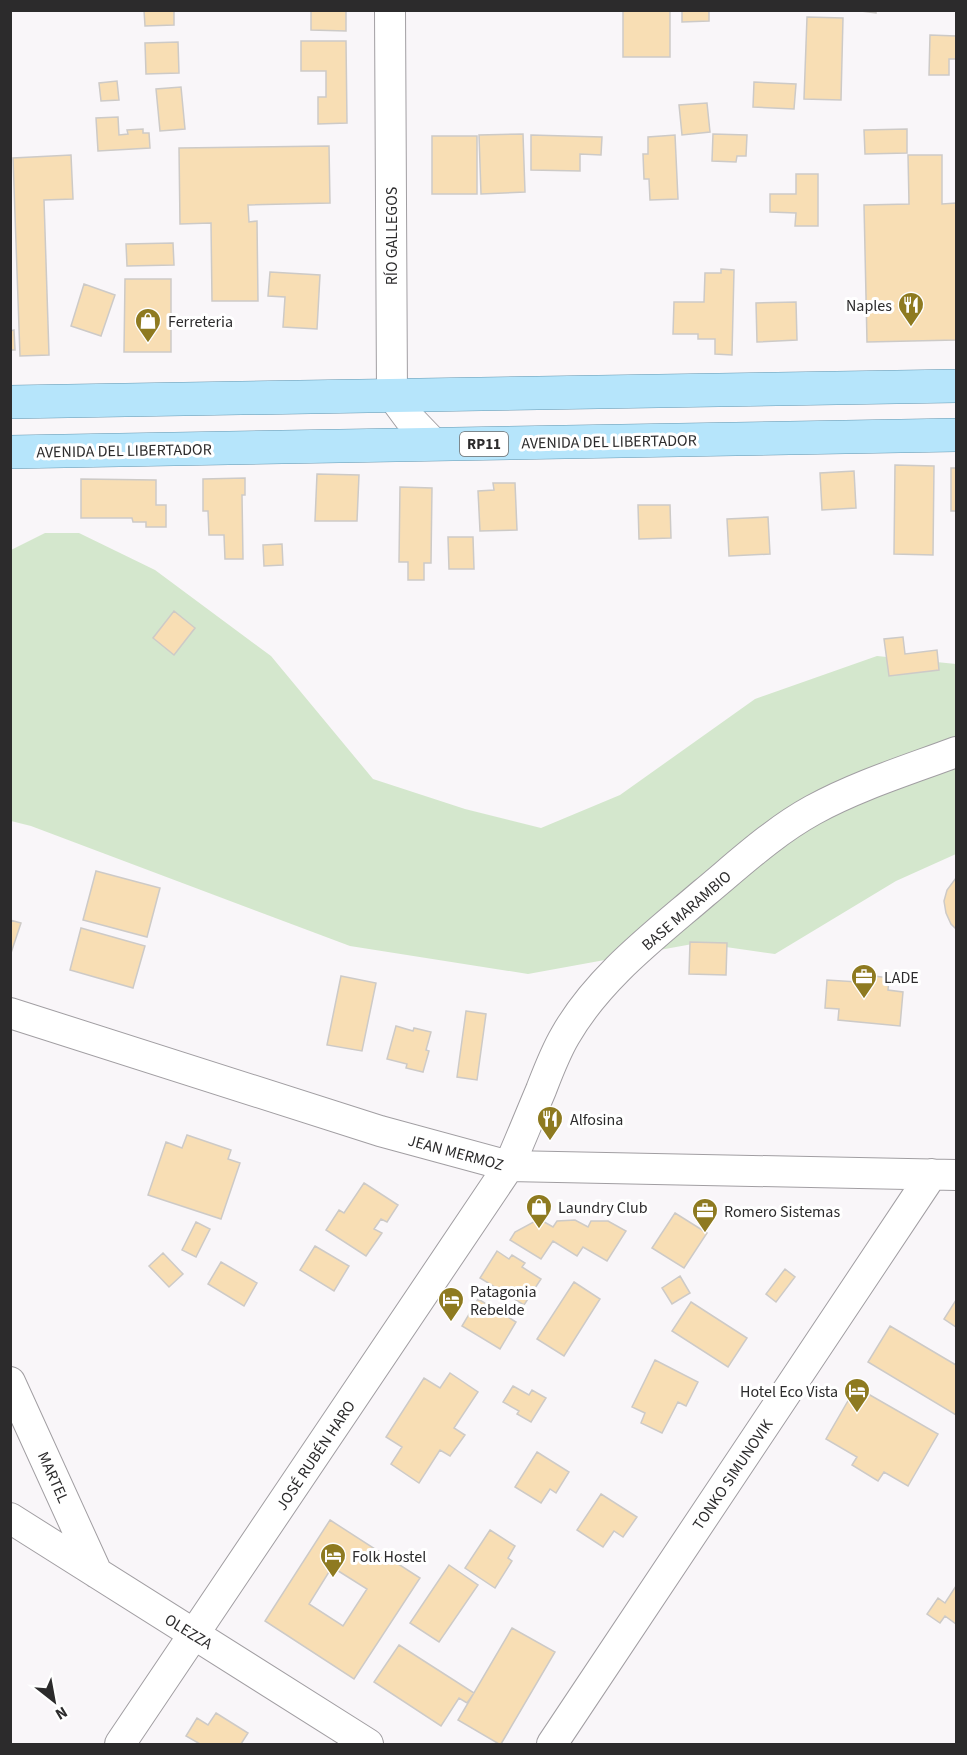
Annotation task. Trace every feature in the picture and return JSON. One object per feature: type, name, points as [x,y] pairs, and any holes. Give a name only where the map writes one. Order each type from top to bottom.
[{"type":"main road","points":[[10,402],[957,386]]},
{"type":"main road","name":"AVENIDA DEL LIBERTADOR","points":[[10,452],[957,435]]},
{"type":"street","name":"RÍO GALLEGOS","points":[[390,10],[392,395]]},
{"type":"street","points":[[392,395],[409,418],[435,445]]},
{"type":"street","name":"BASE MARAMBIO","points":[[509,1166],[564,1037],[602,987],[647,943],[762,844],[787,826],[820,806],[863,786],[957,752]]},
{"type":"street","name":"JEAN MERMOZ","points":[[10,1013],[369,1127],[509,1166],[945,1174]]},
{"type":"street","name":"JOSÉ RUBÉN HARO","points":[[120,1744],[509,1166]]},
{"type":"street","name":"TONKO SIMUNOVIK","points":[[552,1744],[945,1174]]},
{"type":"street","name":"MARTEL","points":[[10,1382],[97,1573]]},
{"type":"street","name":"OLEZZA","points":[[10,1518],[368,1744]]},
{"type":"green space","points":[[45,533],[79,533],[155,570],[271,656],[373,779],[465,809],[541,828],[620,795],[755,699],[877,656],[956,664],[956,854],[896,881],[775,954],[698,943],[528,974],[350,946],[31,826],[11,821],[11,550]]},
{"type":"building","points":[[144,10],[174,10],[174,25],[145,26]]},
{"type":"building","points":[[311,10],[346,10],[346,31],[311,30]]},
{"type":"building","points":[[623,10],[670,10],[670,57],[623,57]]},
{"type":"building","points":[[682,10],[709,10],[709,21],[682,22]]},
{"type":"building","points":[[853,10],[876,10],[876,13]]},
{"type":"building","points":[[807,17],[843,18],[841,100],[804,99]]},
{"type":"building","points":[[930,35],[956,36],[956,59],[949,59],[949,75],[929,75]]},
{"type":"building","points":[[301,41],[346,41],[347,123],[318,124],[318,97],[326,97],[326,71],[301,71]]},
{"type":"building","points":[[178,42],[179,73],[146,74],[145,43]]},
{"type":"building","points":[[117,81],[119,100],[101,101],[99,83]]},
{"type":"building","points":[[754,82],[796,84],[794,109],[753,107]]},
{"type":"building","points":[[181,87],[185,129],[160,131],[156,89]]},
{"type":"building","points":[[707,103],[710,132],[682,135],[679,105]]},
{"type":"building","points":[[118,117],[119,135],[128,134],[127,130],[143,129],[143,133],[149,133],[150,148],[98,151],[96,118]]},
{"type":"building","points":[[907,129],[907,153],[865,154],[864,130]]},
{"type":"building","points":[[523,134],[525,192],[481,194],[479,135]]},
{"type":"building","points":[[713,134],[747,135],[746,156],[737,156],[736,162],[712,161]]},
{"type":"building","points":[[531,135],[602,137],[601,155],[580,154],[580,171],[531,170]]},
{"type":"building","points":[[675,135],[678,199],[650,200],[649,179],[644,179],[643,154],[648,154],[648,137]]},
{"type":"building","points":[[432,136],[477,136],[477,194],[432,194]]},
{"type":"building","points":[[329,146],[330,203],[248,205],[249,222],[257,221],[258,301],[212,301],[211,223],[180,224],[179,148]]},
{"type":"building","points":[[71,155],[73,199],[44,200],[49,355],[20,356],[13,158]]},
{"type":"building","points":[[908,155],[942,155],[942,204],[956,203],[956,340],[867,342],[864,205],[909,204]]},
{"type":"building","points":[[796,174],[818,174],[818,226],[795,226],[796,213],[770,212],[770,194],[796,194]]},
{"type":"building","points":[[173,243],[174,265],[127,266],[126,244]]},
{"type":"building","points":[[721,269],[734,270],[732,355],[715,354],[715,339],[698,339],[698,334],[673,334],[674,302],[704,302],[705,273],[721,273]]},
{"type":"building","points":[[270,272],[320,275],[317,329],[283,327],[285,297],[268,296]]},
{"type":"building","points":[[125,279],[171,279],[171,352],[124,352]]},
{"type":"building","points":[[84,284],[115,295],[101,336],[71,326]]},
{"type":"building","points":[[796,302],[797,340],[757,342],[756,303]]},
{"type":"building","points":[[14,330],[15,350],[10,350],[10,331]]},
{"type":"building","points":[[895,465],[934,466],[933,555],[894,554]]},
{"type":"building","points":[[951,468],[956,468],[956,511],[951,511]]},
{"type":"building","points":[[854,471],[856,508],[822,510],[820,473]]},
{"type":"building","points":[[317,474],[359,475],[357,521],[315,521]]},
{"type":"building","points":[[245,478],[245,495],[242,495],[243,559],[225,559],[224,535],[209,535],[208,511],[203,511],[203,479]]},
{"type":"building","points":[[81,479],[156,480],[156,505],[166,505],[166,527],[146,527],[146,522],[133,522],[132,518],[81,518]]},
{"type":"building","points":[[493,483],[515,483],[517,530],[480,531],[478,491],[494,490]]},
{"type":"building","points":[[400,487],[432,488],[431,563],[424,563],[424,580],[408,580],[408,562],[399,562]]},
{"type":"building","points":[[638,505],[670,505],[671,538],[639,539]]},
{"type":"building","points":[[768,517],[770,554],[729,556],[727,519]]},
{"type":"building","points":[[448,537],[473,537],[474,569],[449,569]]},
{"type":"building","points":[[282,544],[283,565],[264,566],[263,545]]},
{"type":"building","points":[[174,611],[195,628],[174,655],[153,638]]},
{"type":"building","points":[[903,637],[905,654],[937,650],[939,670],[889,676],[884,639]]},
{"type":"building","points":[[96,871],[160,888],[147,937],[83,920]]},
{"type":"building","points":[[956,878],[956,929],[946,913],[944,901],[947,890]]},
{"type":"building","points":[[10,920],[21,923],[10,956]]},
{"type":"building","points":[[81,928],[145,946],[133,988],[70,970]]},
{"type":"building","points":[[690,942],[727,943],[726,975],[689,974]]},
{"type":"building","points":[[341,976],[376,983],[362,1051],[327,1045]]},
{"type":"building","name":"LADE","points":[[874,976],[889,978],[888,990],[903,992],[900,1026],[838,1020],[839,1009],[825,1008],[827,980],[874,983]]},
{"type":"building","points":[[466,1011],[486,1014],[477,1080],[457,1077]]},
{"type":"building","points":[[396,1026],[413,1031],[414,1028],[431,1032],[423,1072],[406,1068],[407,1064],[387,1059]]},
{"type":"building","points":[[187,1135],[231,1150],[228,1159],[240,1163],[221,1219],[148,1195],[166,1142],[182,1148]]},
{"type":"building","points":[[364,1183],[398,1205],[387,1222],[381,1219],[374,1229],[382,1233],[366,1256],[326,1230],[339,1210],[344,1213]]},
{"type":"building","points":[[675,1213],[707,1233],[684,1268],[652,1248]]},
{"type":"building","points":[[539,1219],[553,1227],[557,1221],[575,1220],[588,1227],[591,1221],[608,1221],[626,1231],[607,1261],[583,1247],[577,1256],[553,1241],[541,1259],[510,1240],[515,1232]]},
{"type":"building","points":[[196,1222],[210,1229],[196,1257],[182,1250]]},
{"type":"building","points":[[315,1246],[349,1266],[334,1291],[300,1270]]},
{"type":"building","points":[[497,1251],[509,1259],[512,1255],[525,1263],[522,1267],[541,1279],[524,1305],[480,1278]]},
{"type":"building","points":[[163,1253],[183,1274],[169,1287],[149,1266]]},
{"type":"building","points":[[221,1262],[257,1283],[244,1306],[208,1284]]},
{"type":"building","points":[[785,1269],[795,1277],[776,1302],[766,1294]]},
{"type":"building","points":[[680,1276],[690,1293],[672,1304],[662,1288]]},
{"type":"building","points":[[574,1282],[600,1299],[564,1356],[537,1339]]},
{"type":"building","points":[[478,1299],[498,1311],[501,1307],[511,1313],[508,1317],[516,1322],[500,1349],[462,1326]]},
{"type":"building","points":[[956,1300],[956,1327],[944,1319]]},
{"type":"building","points":[[691,1302],[747,1338],[728,1367],[672,1331]]},
{"type":"building","points":[[890,1326],[956,1365],[956,1415],[868,1362]]},
{"type":"building","points":[[655,1360],[698,1382],[686,1406],[678,1402],[662,1433],[641,1423],[645,1413],[632,1407]]},
{"type":"building","points":[[450,1373],[478,1392],[454,1428],[465,1435],[450,1456],[440,1450],[419,1483],[391,1464],[402,1447],[386,1437],[424,1378],[440,1388]]},
{"type":"building","points":[[513,1386],[529,1395],[532,1390],[546,1398],[531,1422],[517,1414],[519,1411],[503,1402]]},
{"type":"building","points":[[856,1387],[938,1434],[908,1486],[884,1472],[878,1481],[852,1465],[857,1457],[826,1439]]},
{"type":"building","points":[[537,1452],[569,1472],[556,1493],[550,1489],[541,1503],[515,1487]]},
{"type":"building","points":[[601,1494],[637,1517],[623,1537],[614,1531],[603,1547],[577,1530]]},
{"type":"building","points":[[330,1520],[420,1578],[354,1679],[265,1621]],"holes":[[[332,1567],[367,1589],[343,1626],[309,1604]]]},
{"type":"building","points":[[490,1530],[515,1546],[508,1558],[512,1561],[495,1588],[465,1568]]},
{"type":"building","points":[[449,1565],[478,1585],[439,1642],[410,1623]]},
{"type":"building","points":[[956,1586],[956,1624],[945,1616],[940,1623],[927,1614],[938,1598],[945,1603]]},
{"type":"building","points":[[512,1628],[555,1652],[499,1744],[458,1720]]},
{"type":"building","points":[[399,1645],[474,1693],[467,1703],[459,1698],[441,1726],[374,1682]]},
{"type":"building","points":[[216,1713],[248,1733],[241,1744],[200,1744],[186,1736],[197,1718],[208,1725]]},
{"type":"place","name":"Naples","points":[[911,328]]},
{"type":"place","name":"Ferreteria","points":[[148,344]]},
{"type":"place","name":"LADE","points":[[864,1000]]},
{"type":"place","name":"Alfosina","points":[[550,1142]]},
{"type":"place","name":"Laundry Club","points":[[539,1230]]},
{"type":"place","name":"Romero Sistemas","points":[[705,1234]]},
{"type":"place","name":"Patagonia Rebelde","points":[[451,1323]]},
{"type":"place","name":"Hotel Eco Vista","points":[[857,1414]]},
{"type":"place","name":"Folk Hostel","points":[[333,1579]]}]
